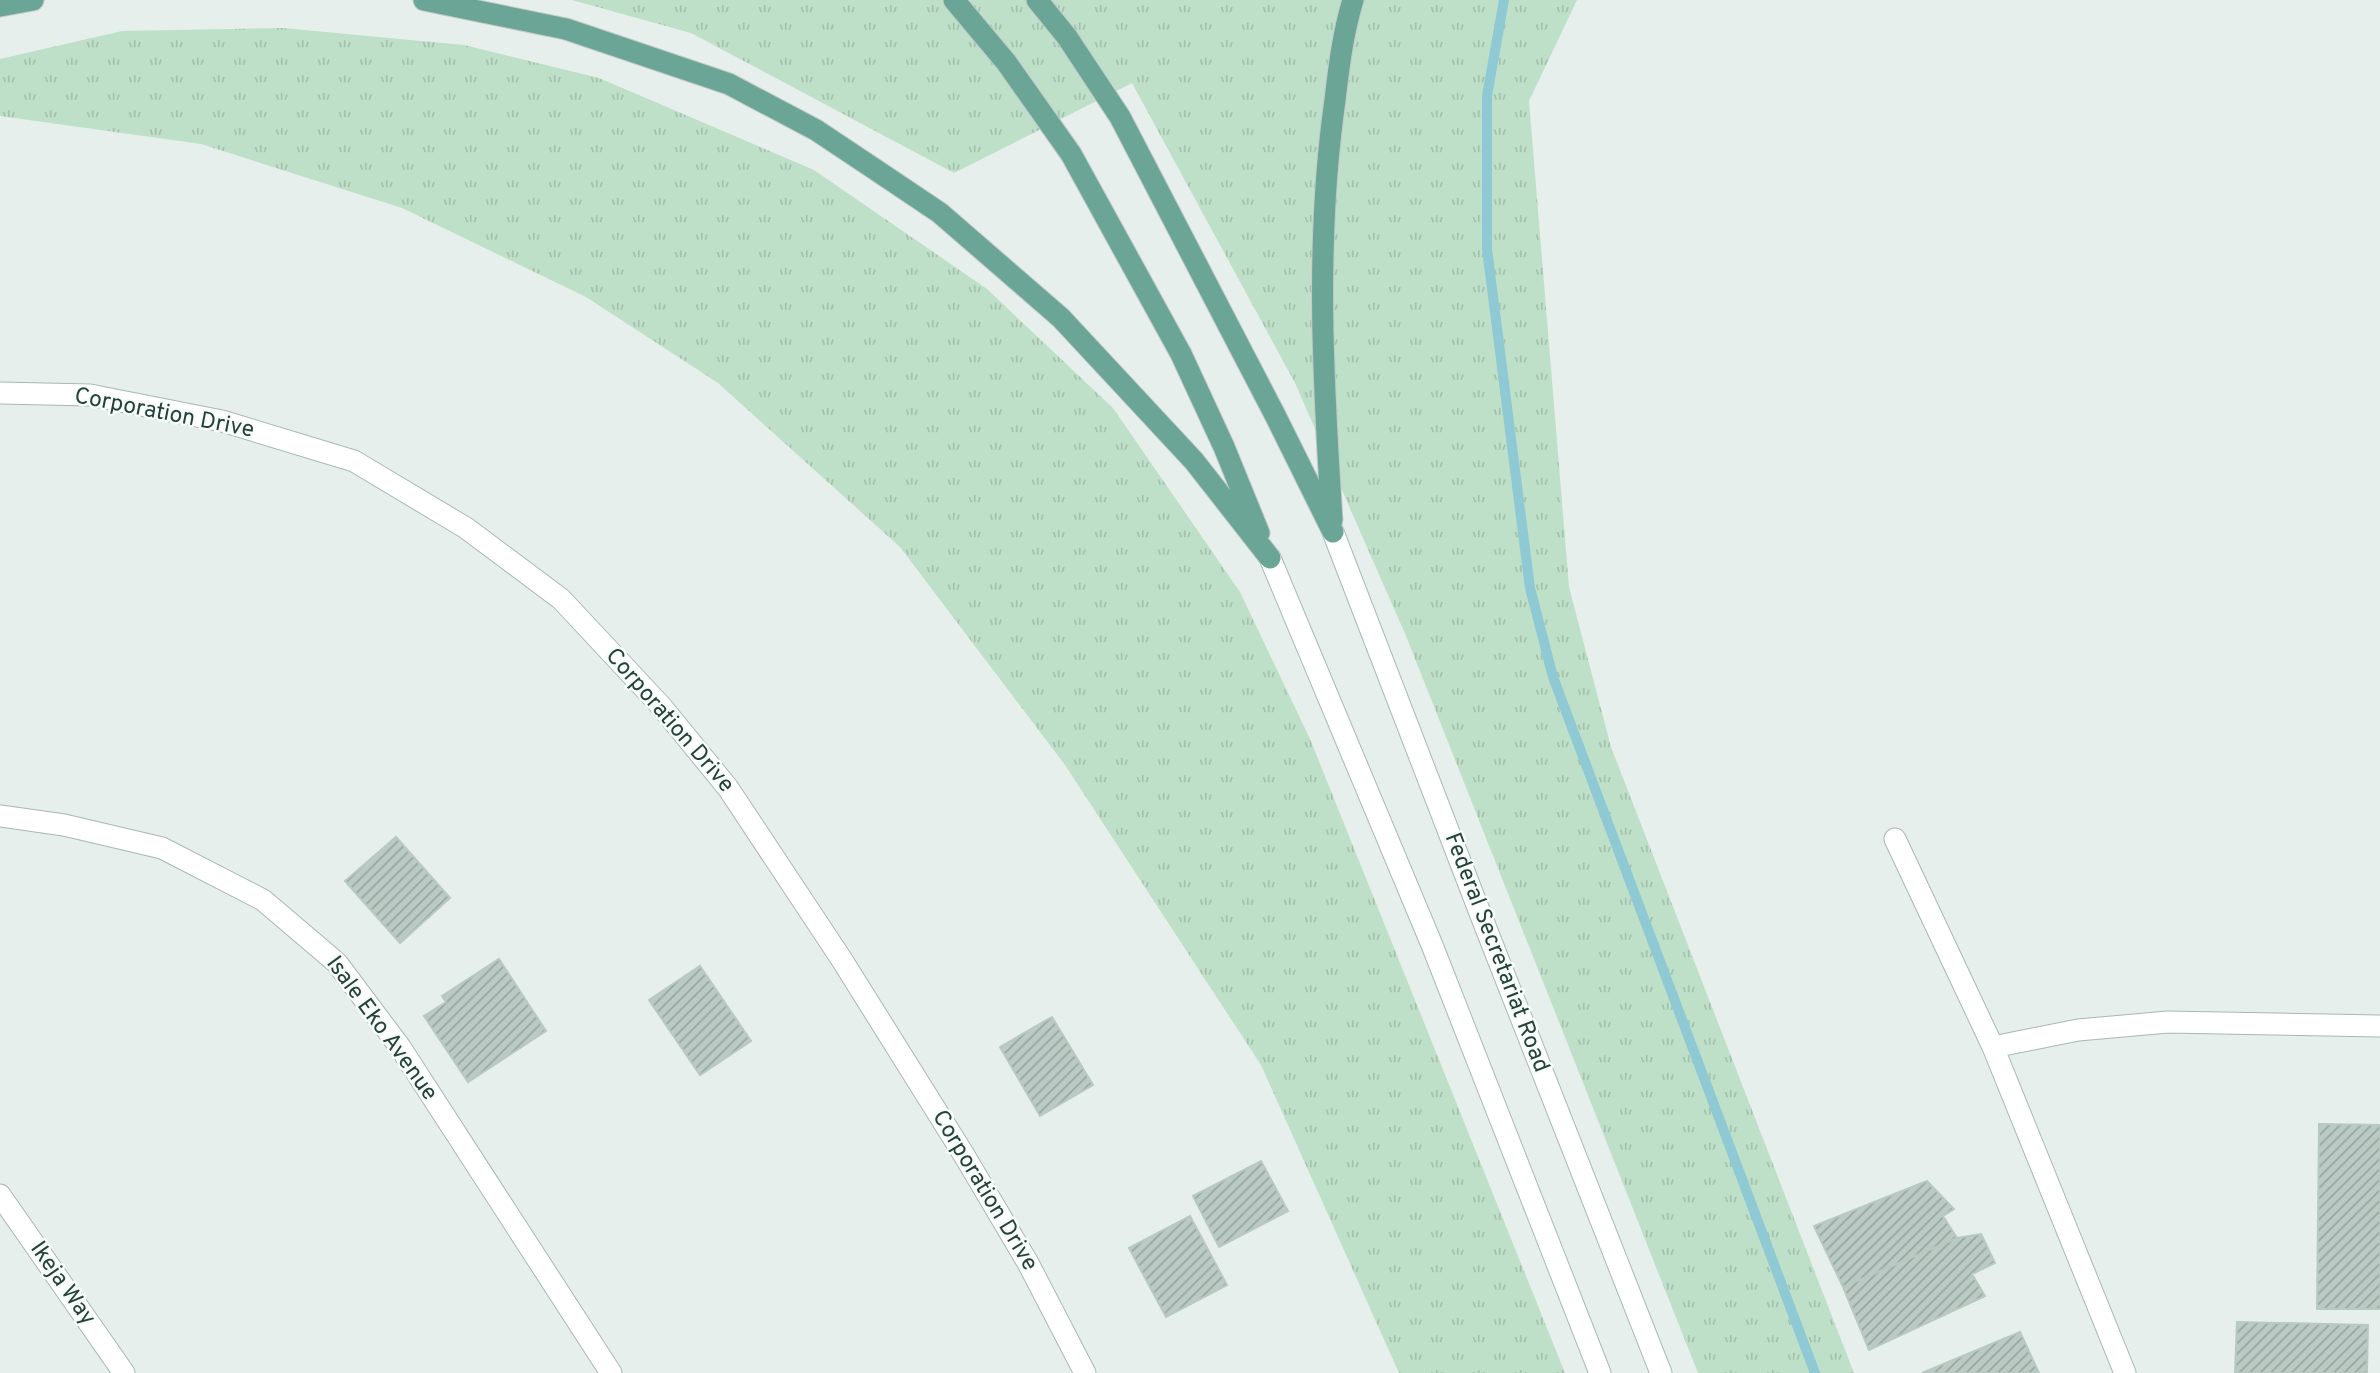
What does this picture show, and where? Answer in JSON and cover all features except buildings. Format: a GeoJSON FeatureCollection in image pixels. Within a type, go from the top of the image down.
{"type":"FeatureCollection","features":[{"type":"Feature","properties":{"kind":"main road"},"geometry":{"type":"LineString","coordinates":[[0,6],[33,0]]}},
{"type":"Feature","properties":{"kind":"main road"},"geometry":{"type":"LineString","coordinates":[[424,0],[566,29],[628,48],[729,85],[816,130],[940,213],[1061,318],[1194,461],[1270,558]]}},
{"type":"Feature","properties":{"kind":"main road"},"geometry":{"type":"LineString","coordinates":[[954,0],[1006,62],[1071,154],[1181,354],[1224,447],[1270,558]]}},
{"type":"Feature","properties":{"kind":"main road"},"geometry":{"type":"LineString","coordinates":[[1037,0],[1067,37],[1120,117],[1333,531]]}},
{"type":"Feature","properties":{"kind":"main road"},"geometry":{"type":"LineString","coordinates":[[1333,531],[1321,321],[1323,220],[1332,120],[1345,29],[1353,0]]}},
{"type":"Feature","properties":{"kind":"street","name":"Corporation Drive"},"geometry":{"type":"LineString","coordinates":[[0,393],[90,395],[222,421],[354,461],[466,528],[561,599],[661,706],[728,788],[842,960],[964,1155],[1028,1263],[1085,1373]]}},
{"type":"Feature","properties":{"kind":"street","name":"Federal Secretariat Road"},"geometry":{"type":"LineString","coordinates":[[1333,531],[1661,1373]]}},
{"type":"Feature","properties":{"kind":"street"},"geometry":{"type":"LineString","coordinates":[[1270,558],[1432,945],[1600,1373]]}},
{"type":"Feature","properties":{"kind":"street","name":"Isale Eko Avenue"},"geometry":{"type":"LineString","coordinates":[[0,816],[64,825],[162,848],[264,900],[337,962],[400,1047],[611,1373]]}},
{"type":"Feature","properties":{"kind":"street"},"geometry":{"type":"LineString","coordinates":[[1895,838],[1993,1048],[2125,1373]]}},
{"type":"Feature","properties":{"kind":"street"},"geometry":{"type":"LineString","coordinates":[[1993,1048],[2078,1030],[2168,1022],[2380,1026]]}},
{"type":"Feature","properties":{"kind":"street","name":"Ikeja Way"},"geometry":{"type":"LineString","coordinates":[[0,1197],[124,1373]]}},
{"type":"Feature","properties":{"kind":"green space"},"geometry":{"type":"Polygon","coordinates":[[[572,0],[1577,0],[1529,101],[1569,587],[1611,747],[1854,1373],[1698,1373],[1406,636],[1295,383],[1132,83],[954,173],[691,33],[572,0]]]}},
{"type":"Feature","properties":{"kind":"green space"},"geometry":{"type":"Polygon","coordinates":[[[283,28],[464,45],[599,78],[814,170],[987,289],[1113,408],[1240,592],[1310,739],[1565,1373],[1399,1373],[1261,1065],[1065,765],[900,547],[718,383],[586,297],[402,208],[201,144],[0,116],[0,59],[122,31],[283,28]]]}},
{"type":"Feature","properties":{"kind":"waterway"},"geometry":{"type":"LineString","coordinates":[[1504,0],[1487,96],[1487,249],[1530,588],[1553,677],[1815,1373]]}}]}
